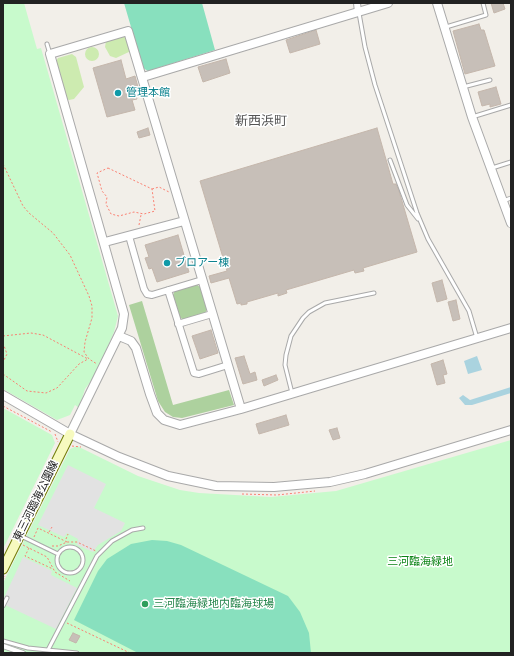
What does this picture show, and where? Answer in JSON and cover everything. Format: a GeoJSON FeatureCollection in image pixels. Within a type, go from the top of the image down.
{"type":"FeatureCollection","features":[{"type":"Feature","properties":{"kind":"main road","name":"東三河臨海公園線"},"geometry":{"type":"LineString","coordinates":[[3,568],[70,434]]}},
{"type":"Feature","properties":{"kind":"street"},"geometry":{"type":"LineString","coordinates":[[357,3],[358,12]]}},
{"type":"Feature","properties":{"kind":"street"},"geometry":{"type":"LineString","coordinates":[[143,77],[388,3]]}},
{"type":"Feature","properties":{"kind":"street"},"geometry":{"type":"LineString","coordinates":[[437,3],[472,117],[511,223]]}},
{"type":"Feature","properties":{"kind":"street"},"geometry":{"type":"LineString","coordinates":[[70,434],[119,336],[123,324],[124,309],[50,54],[128,31],[241,409]]}},
{"type":"Feature","properties":{"kind":"street"},"geometry":{"type":"LineString","coordinates":[[105,242],[184,221]]}},
{"type":"Feature","properties":{"kind":"street"},"geometry":{"type":"LineString","coordinates":[[129,236],[146,293],[152,295],[202,280]]}},
{"type":"Feature","properties":{"kind":"street"},"geometry":{"type":"LineString","coordinates":[[168,290],[194,373],[197,374],[228,365]]}},
{"type":"Feature","properties":{"kind":"street"},"geometry":{"type":"LineString","coordinates":[[178,324],[212,314]]}},
{"type":"Feature","properties":{"kind":"street"},"geometry":{"type":"LineString","coordinates":[[119,336],[134,344],[154,405],[164,420],[175,424],[185,424],[241,409],[511,328]]}},
{"type":"Feature","properties":{"kind":"street"},"geometry":{"type":"LineString","coordinates":[[3,395],[70,434],[119,458],[183,480],[216,486],[274,487],[314,485],[359,476],[511,430]]}},
{"type":"Feature","properties":{"kind":"street"},"geometry":{"type":"LineString","coordinates":[[3,646],[23,653]]}},
{"type":"Feature","properties":{"kind":"lane"},"geometry":{"type":"LineString","coordinates":[[444,28],[486,15],[482,3]]}},
{"type":"Feature","properties":{"kind":"lane"},"geometry":{"type":"LineString","coordinates":[[358,12],[375,85],[420,222],[469,311],[478,338]]}},
{"type":"Feature","properties":{"kind":"lane"},"geometry":{"type":"LineString","coordinates":[[47,44],[50,54]]}},
{"type":"Feature","properties":{"kind":"lane"},"geometry":{"type":"LineString","coordinates":[[463,87],[490,80]]}},
{"type":"Feature","properties":{"kind":"lane"},"geometry":{"type":"LineString","coordinates":[[472,117],[511,106]]}},
{"type":"Feature","properties":{"kind":"lane"},"geometry":{"type":"LineString","coordinates":[[390,160],[407,205],[420,222]]}},
{"type":"Feature","properties":{"kind":"lane"},"geometry":{"type":"LineString","coordinates":[[490,169],[511,162]]}},
{"type":"Feature","properties":{"kind":"lane"},"geometry":{"type":"LineString","coordinates":[[502,201],[511,198]]}},
{"type":"Feature","properties":{"kind":"lane"},"geometry":{"type":"LineString","coordinates":[[292,393],[285,365],[286,356],[291,336],[303,318],[309,312],[325,303],[374,293]]}},
{"type":"Feature","properties":{"kind":"lane"},"geometry":{"type":"LineString","coordinates":[[48,650],[97,556],[112,541],[132,530],[143,528]]}},
{"type":"Feature","properties":{"kind":"lane"},"geometry":{"type":"LineString","coordinates":[[19,536],[58,554]]}},
{"type":"Feature","properties":{"kind":"lane"},"geometry":{"type":"LineString","coordinates":[[66,547],[76,548],[82,554],[82,565],[76,571],[66,572],[58,566],[58,554],[66,547]]}},
{"type":"Feature","properties":{"kind":"lane"},"geometry":{"type":"LineString","coordinates":[[3,606],[7,598]]}},
{"type":"Feature","properties":{"kind":"lane"},"geometry":{"type":"LineString","coordinates":[[3,640],[28,648],[77,653]]}},
{"type":"Feature","properties":{"kind":"path"},"geometry":{"type":"LineString","coordinates":[[3,164],[23,206],[28,213],[45,225],[61,240],[70,255],[89,296],[92,318],[84,347],[84,352],[89,359]]}},
{"type":"Feature","properties":{"kind":"path"},"geometry":{"type":"LineString","coordinates":[[94,176],[108,168],[152,189],[159,187],[171,193]]}},
{"type":"Feature","properties":{"kind":"path"},"geometry":{"type":"LineString","coordinates":[[97,173],[102,191],[107,197],[106,204],[111,214],[119,216],[134,212],[142,214],[156,209],[152,189]]}},
{"type":"Feature","properties":{"kind":"path"},"geometry":{"type":"LineString","coordinates":[[137,234],[142,214]]}},
{"type":"Feature","properties":{"kind":"path"},"geometry":{"type":"LineString","coordinates":[[3,336],[31,333],[43,335],[104,367]]}},
{"type":"Feature","properties":{"kind":"path"},"geometry":{"type":"LineString","coordinates":[[3,343],[7,354],[3,362]]}},
{"type":"Feature","properties":{"kind":"path"},"geometry":{"type":"LineString","coordinates":[[3,374],[27,391],[46,394],[57,388],[80,364],[89,359]]}},
{"type":"Feature","properties":{"kind":"path"},"geometry":{"type":"LineString","coordinates":[[3,406],[56,434],[57,444]]}},
{"type":"Feature","properties":{"kind":"path"},"geometry":{"type":"LineString","coordinates":[[49,533],[52,527]]}},
{"type":"Feature","properties":{"kind":"path"},"geometry":{"type":"LineString","coordinates":[[34,537],[38,528],[66,541],[68,534]]}},
{"type":"Feature","properties":{"kind":"path"},"geometry":{"type":"LineString","coordinates":[[21,546],[29,547],[49,558],[54,569]]}},
{"type":"Feature","properties":{"kind":"path"},"geometry":{"type":"LineString","coordinates":[[29,547],[26,556],[54,569],[70,581]]}},
{"type":"Feature","properties":{"kind":"path"},"geometry":{"type":"LineString","coordinates":[[63,621],[130,653]]}},
{"type":"Feature","properties":{"kind":"green space"},"geometry":{"type":"Polygon","coordinates":[[[3,3],[24,3],[37,49],[41,48],[118,316],[114,332],[96,374],[85,389],[79,408],[75,405],[70,415],[57,420],[3,389],[3,3]]]}},
{"type":"Feature","properties":{"kind":"green space"},"geometry":{"type":"Polygon","coordinates":[[[124,3],[202,3],[215,50],[148,71],[143,68],[124,3]]]}},
{"type":"Feature","properties":{"kind":"green space"},"geometry":{"type":"Polygon","coordinates":[[[124,35],[127,37],[131,51],[116,58],[110,56],[105,47],[106,41],[124,35]]]}},
{"type":"Feature","properties":{"kind":"green space"},"geometry":{"type":"Polygon","coordinates":[[[92,47],[97,49],[99,54],[97,59],[92,61],[87,59],[85,54],[87,49],[92,47]]]}},
{"type":"Feature","properties":{"kind":"green space"},"geometry":{"type":"Polygon","coordinates":[[[72,54],[76,57],[84,87],[74,99],[69,100],[66,99],[56,61],[58,58],[72,54]]]}},
{"type":"Feature","properties":{"kind":"green space"},"geometry":{"type":"Polygon","coordinates":[[[196,284],[200,287],[207,309],[205,314],[184,320],[179,317],[173,295],[175,290],[196,284]]]}},
{"type":"Feature","properties":{"kind":"green space"},"geometry":{"type":"Polygon","coordinates":[[[142,301],[173,405],[229,390],[234,405],[182,418],[173,417],[165,412],[158,401],[129,305],[142,301]]]}},
{"type":"Feature","properties":{"kind":"green space"},"geometry":{"type":"Polygon","coordinates":[[[3,408],[52,435],[55,443],[3,549],[3,408]]]}},
{"type":"Feature","properties":{"kind":"green space","name":"三河臨海緑地"},"geometry":{"type":"Polygon","coordinates":[[[511,440],[511,653],[3,653],[3,583],[70,449],[77,446],[138,476],[180,490],[199,493],[271,497],[336,491],[511,440]]]}},
{"type":"Feature","properties":{"kind":"green space","name":"三河臨海緑地内臨海球場"},"geometry":{"type":"Polygon","coordinates":[[[152,540],[167,541],[181,545],[288,596],[300,612],[309,633],[311,653],[138,653],[74,620],[98,571],[107,559],[131,544],[152,540]]]}},
{"type":"Feature","properties":{"kind":"shaded area"},"geometry":{"type":"Polygon","coordinates":[[[68,465],[106,484],[94,508],[125,523],[121,531],[98,545],[93,552],[77,545],[78,539],[67,533],[64,537],[38,525],[68,465]]]}},
{"type":"Feature","properties":{"kind":"shaded area"},"geometry":{"type":"Polygon","coordinates":[[[23,557],[52,571],[51,575],[77,588],[56,629],[3,604],[3,600],[23,557]]]}},
{"type":"Feature","properties":{"kind":"water"},"geometry":{"type":"Polygon","coordinates":[[[477,356],[482,370],[468,374],[464,361],[477,356]]]}},
{"type":"Feature","properties":{"kind":"water"},"geometry":{"type":"Polygon","coordinates":[[[511,387],[511,393],[472,405],[465,405],[459,398],[463,395],[470,400],[511,387]]]}},
{"type":"Feature","properties":{"kind":"building"},"geometry":{"type":"Polygon","coordinates":[[[491,3],[503,3],[505,9],[494,13],[491,3]]]}},
{"type":"Feature","properties":{"kind":"building"},"geometry":{"type":"Polygon","coordinates":[[[479,24],[481,30],[484,30],[495,66],[465,74],[453,31],[479,24]]]}},
{"type":"Feature","properties":{"kind":"building"},"geometry":{"type":"Polygon","coordinates":[[[316,30],[320,44],[290,53],[286,40],[316,30]]]}},
{"type":"Feature","properties":{"kind":"building"},"geometry":{"type":"Polygon","coordinates":[[[226,59],[230,73],[203,82],[198,67],[226,59]]]}},
{"type":"Feature","properties":{"kind":"building","name":"管理本館"},"geometry":{"type":"Polygon","coordinates":[[[121,60],[126,79],[135,76],[138,87],[134,88],[137,99],[132,100],[135,110],[107,117],[93,68],[121,60]]]}},
{"type":"Feature","properties":{"kind":"building"},"geometry":{"type":"Polygon","coordinates":[[[496,87],[501,104],[490,107],[490,104],[482,106],[478,92],[496,87]]]}},
{"type":"Feature","properties":{"kind":"building"},"geometry":{"type":"Polygon","coordinates":[[[148,128],[150,135],[139,138],[137,132],[148,128]]]}},
{"type":"Feature","properties":{"kind":"building"},"geometry":{"type":"Polygon","coordinates":[[[377,128],[393,184],[396,184],[399,191],[417,252],[363,268],[364,271],[355,273],[354,270],[286,290],[287,293],[278,296],[278,293],[241,305],[241,303],[237,304],[229,278],[211,283],[209,276],[227,271],[200,181],[377,128]]]}},
{"type":"Feature","properties":{"kind":"building","name":"ブロアー棟"},"geometry":{"type":"Polygon","coordinates":[[[178,235],[189,272],[157,282],[152,268],[149,269],[145,258],[149,257],[145,245],[178,235]]]}},
{"type":"Feature","properties":{"kind":"building"},"geometry":{"type":"Polygon","coordinates":[[[442,280],[447,299],[437,302],[432,283],[442,280]]]}},
{"type":"Feature","properties":{"kind":"building"},"geometry":{"type":"Polygon","coordinates":[[[456,300],[460,319],[453,321],[448,302],[456,300]]]}},
{"type":"Feature","properties":{"kind":"building"},"geometry":{"type":"Polygon","coordinates":[[[211,330],[218,353],[200,359],[192,336],[211,330]]]}},
{"type":"Feature","properties":{"kind":"building"},"geometry":{"type":"Polygon","coordinates":[[[244,356],[250,374],[255,372],[257,380],[243,384],[235,358],[244,356]]]}},
{"type":"Feature","properties":{"kind":"building"},"geometry":{"type":"Polygon","coordinates":[[[443,360],[447,374],[443,375],[445,383],[437,385],[431,364],[443,360]]]}},
{"type":"Feature","properties":{"kind":"building"},"geometry":{"type":"Polygon","coordinates":[[[276,375],[278,380],[264,386],[262,380],[276,375]]]}},
{"type":"Feature","properties":{"kind":"building"},"geometry":{"type":"Polygon","coordinates":[[[286,415],[289,425],[259,434],[256,424],[286,415]]]}},
{"type":"Feature","properties":{"kind":"building"},"geometry":{"type":"Polygon","coordinates":[[[337,428],[340,438],[333,440],[329,430],[337,428]]]}},
{"type":"Feature","properties":{"kind":"building"},"geometry":{"type":"Polygon","coordinates":[[[73,633],[80,636],[76,643],[69,640],[73,633]]]}},
{"type":"Feature","properties":{"kind":"place","name":"管理本館"},"geometry":{"type":"Point","coordinates":[118,93]}},
{"type":"Feature","properties":{"kind":"place","name":"ブロアー棟"},"geometry":{"type":"Point","coordinates":[167,263]}},
{"type":"Feature","properties":{"kind":"place","name":"三河臨海緑地内臨海球場"},"geometry":{"type":"Point","coordinates":[145,604]}},
{"type":"Feature","properties":{"kind":"district","name":"新西浜町"},"geometry":{"type":"Point","coordinates":[261,121]}}]}
